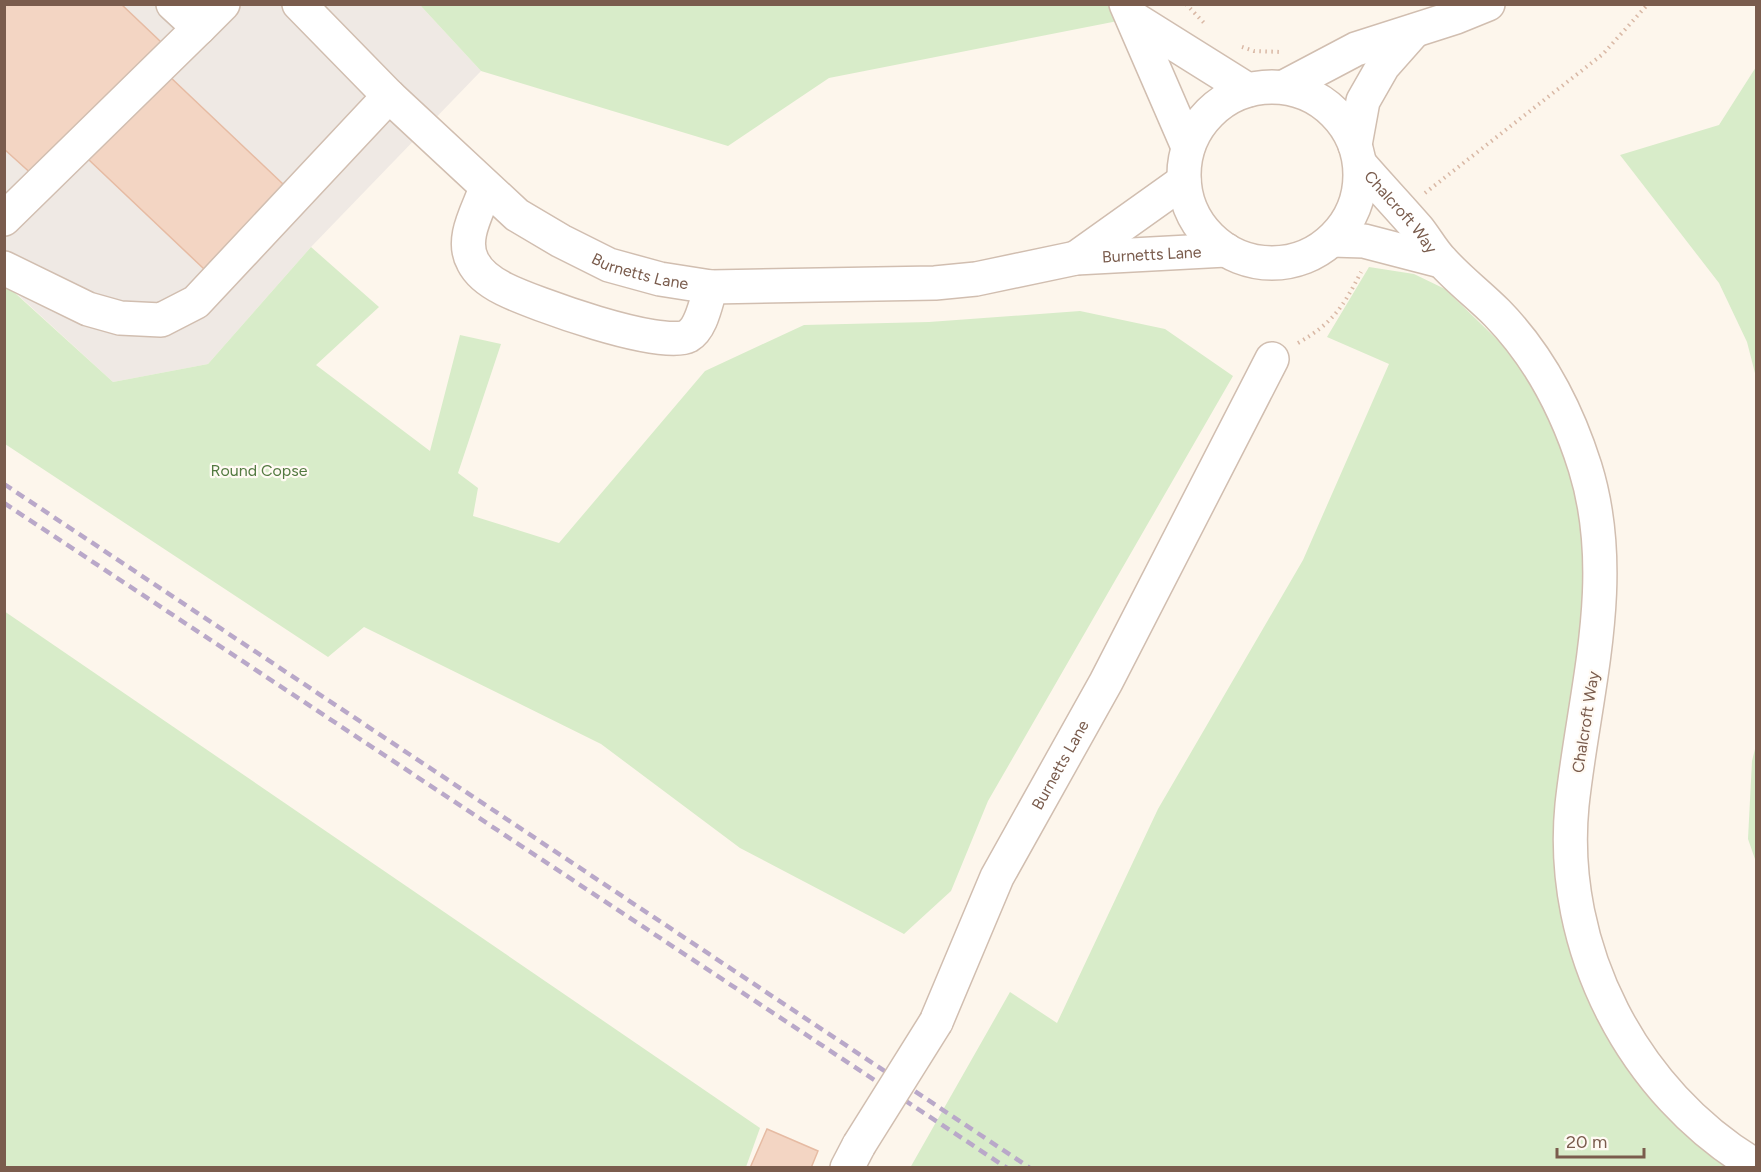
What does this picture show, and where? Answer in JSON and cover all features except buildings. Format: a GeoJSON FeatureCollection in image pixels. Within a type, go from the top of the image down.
{"type":"FeatureCollection","features":[{"type":"Feature","properties":{"kind":"street"},"geometry":{"type":"LineString","coordinates":[[173,4],[199,28]]}},
{"type":"Feature","properties":{"kind":"street"},"geometry":{"type":"LineString","coordinates":[[4,219],[223,4]]}},
{"type":"Feature","properties":{"kind":"street","name":"Burnetts Lane"},"geometry":{"type":"LineString","coordinates":[[299,4],[389,96],[517,215],[561,241],[609,265],[660,279],[711,287],[935,283],[976,279],[1076,258],[1226,250]]}},
{"type":"Feature","properties":{"kind":"street"},"geometry":{"type":"LineString","coordinates":[[1284,87],[1356,49],[1488,4]]}},
{"type":"Feature","properties":{"kind":"street"},"geometry":{"type":"LineString","coordinates":[[1130,11],[1248,90]]}},
{"type":"Feature","properties":{"kind":"street"},"geometry":{"type":"LineString","coordinates":[[1130,11],[1188,147]]}},
{"type":"Feature","properties":{"kind":"street"},"geometry":{"type":"LineString","coordinates":[[1358,154],[1339,117],[1328,106],[1300,91],[1284,87],[1248,90],[1232,96],[1211,111],[1195,132],[1188,147],[1184,181],[1188,201],[1196,220],[1209,237],[1226,250],[1262,262],[1281,262],[1317,251],[1332,240],[1348,220],[1358,197],[1358,154],[1363,101],[1383,66],[1413,31]]}},
{"type":"Feature","properties":{"kind":"street"},"geometry":{"type":"LineString","coordinates":[[4,268],[88,309],[120,318],[161,320],[196,302],[389,96]]}},
{"type":"Feature","properties":{"kind":"street","name":"Chalcroft Way"},"geometry":{"type":"LineString","coordinates":[[1358,154],[1441,261],[1497,313],[1524,345],[1546,377],[1575,437],[1586,469],[1594,507],[1600,579],[1597,644],[1577,767],[1570,847],[1582,932],[1608,1006],[1626,1038],[1671,1099],[1725,1146],[1756,1166]]}},
{"type":"Feature","properties":{"kind":"street","name":"Burnetts Lane"},"geometry":{"type":"LineString","coordinates":[[1076,258],[1184,181]]}},
{"type":"Feature","properties":{"kind":"street"},"geometry":{"type":"LineString","coordinates":[[486,188],[470,233],[469,253],[482,274],[503,288],[595,322],[664,339],[688,335],[694,329],[711,287]]}},
{"type":"Feature","properties":{"kind":"street","name":"Chalcroft Way"},"geometry":{"type":"LineString","coordinates":[[1332,240],[1372,244],[1441,261]]}},
{"type":"Feature","properties":{"kind":"street","name":"Burnetts Lane"},"geometry":{"type":"LineString","coordinates":[[853,1156],[936,1022],[997,877],[1106,682],[1272,359]]}},
{"type":"Feature","properties":{"kind":"path"},"geometry":{"type":"LineString","coordinates":[[1399,208],[1421,196],[1603,54],[1648,4]]}},
{"type":"Feature","properties":{"kind":"path"},"geometry":{"type":"LineString","coordinates":[[1272,359],[1323,329],[1335,316],[1364,267],[1372,244]]}},
{"type":"Feature","properties":{"kind":"shaded area"},"geometry":{"type":"Polygon","coordinates":[[[4,5],[420,5],[481,71],[311,247],[208,364],[113,382],[5,283],[4,5]]]}},
{"type":"Feature","properties":{"kind":"green space"},"geometry":{"type":"Polygon","coordinates":[[[1124,4],[1133,18],[829,78],[728,146],[481,71],[420,5],[1124,4]]]}},
{"type":"Feature","properties":{"kind":"green space"},"geometry":{"type":"Polygon","coordinates":[[[1756,67],[1756,377],[1747,342],[1719,283],[1620,155],[1719,125],[1756,67]]]}},
{"type":"Feature","properties":{"kind":"green space","name":"Round Copse"},"geometry":{"type":"Polygon","coordinates":[[[311,247],[379,307],[316,365],[430,451],[460,335],[501,344],[458,473],[478,488],[473,516],[559,543],[705,371],[804,325],[929,322],[1080,311],[1165,329],[1233,376],[988,801],[951,891],[904,934],[740,848],[601,744],[364,627],[328,657],[5,444],[4,283],[113,382],[208,364],[311,247]]]}},
{"type":"Feature","properties":{"kind":"green space"},"geometry":{"type":"Polygon","coordinates":[[[1369,267],[1414,274],[1445,289],[1510,352],[1539,394],[1557,433],[1574,483],[1582,532],[1585,588],[1560,781],[1578,970],[1592,1007],[1620,1054],[1656,1104],[1730,1167],[910,1168],[1010,992],[1057,1023],[1158,809],[1303,560],[1389,364],[1327,337],[1369,267]]]}},
{"type":"Feature","properties":{"kind":"green space"},"geometry":{"type":"Polygon","coordinates":[[[4,611],[760,1128],[746,1167],[5,1167],[4,611]]]}},
{"type":"Feature","properties":{"kind":"green space"},"geometry":{"type":"Polygon","coordinates":[[[1756,745],[1756,862],[1748,839],[1752,761],[1756,745]]]}},
{"type":"Feature","properties":{"kind":"railway"},"geometry":{"type":"LineString","coordinates":[[4,484],[1030,1168]]}},
{"type":"Feature","properties":{"kind":"railway"},"geometry":{"type":"LineString","coordinates":[[4,503],[1007,1168]]}}]}
